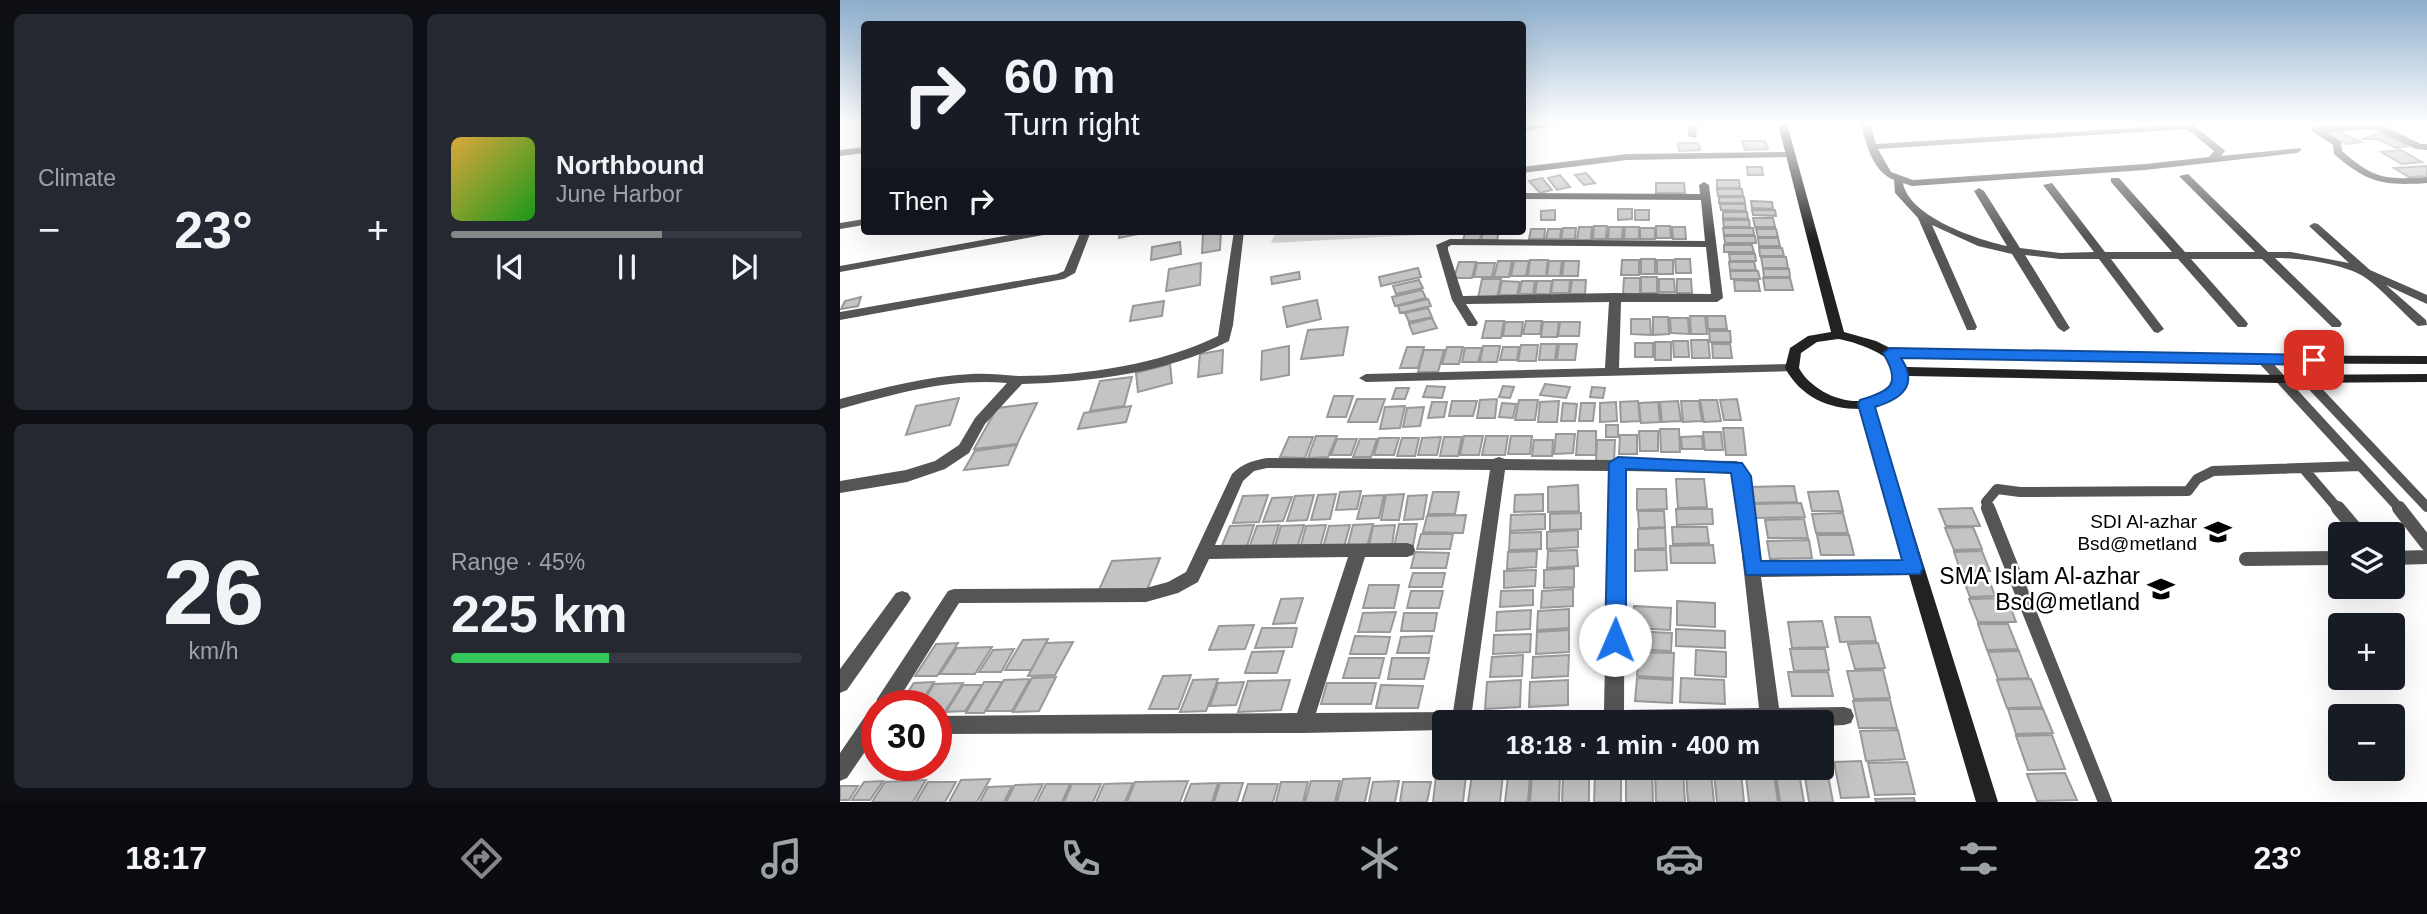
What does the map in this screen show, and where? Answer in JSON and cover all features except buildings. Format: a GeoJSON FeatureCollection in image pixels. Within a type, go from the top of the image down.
{"type":"FeatureCollection","features":[{"type":"Feature","properties":{"kind":"street"},"geometry":{"type":"LineString","coordinates":[[1526,170],[1591,161]]}},
{"type":"Feature","properties":{"kind":"street"},"geometry":{"type":"LineString","coordinates":[[1790,161],[1838,335]]}},
{"type":"Feature","properties":{"kind":"street"},"geometry":{"type":"LineString","coordinates":[[1880,161],[1887,174],[1898,181],[1941,183],[2194,161]]}},
{"type":"Feature","properties":{"kind":"street"},"geometry":{"type":"LineString","coordinates":[[2349,161],[2372,179],[2385,183],[2427,180]]}},
{"type":"Feature","properties":{"kind":"street"},"geometry":{"type":"LineString","coordinates":[[2184,176],[2336,324]]}},
{"type":"Feature","properties":{"kind":"street"},"geometry":{"type":"LineString","coordinates":[[2115,180],[2242,324]]}},
{"type":"Feature","properties":{"kind":"street"},"geometry":{"type":"LineString","coordinates":[[1898,181],[1900,193],[1923,217],[1971,327]]}},
{"type":"Feature","properties":{"kind":"street"},"geometry":{"type":"LineString","coordinates":[[2048,185],[2158,329]]}},
{"type":"Feature","properties":{"kind":"street"},"geometry":{"type":"LineString","coordinates":[[1458,300],[1717,298],[1705,191],[1526,196]]}},
{"type":"Feature","properties":{"kind":"street"},"geometry":{"type":"LineString","coordinates":[[1979,191],[2064,328]]}},
{"type":"Feature","properties":{"kind":"street"},"geometry":{"type":"LineString","coordinates":[[1923,217],[1982,244],[2060,256],[2264,253],[2326,259],[2362,269],[2427,300]]}},
{"type":"Feature","properties":{"kind":"street"},"geometry":{"type":"LineString","coordinates":[[840,226],[861,222]]}},
{"type":"Feature","properties":{"kind":"street"},"geometry":{"type":"LineString","coordinates":[[2314,226],[2422,323]]}},
{"type":"Feature","properties":{"kind":"street"},"geometry":{"type":"LineString","coordinates":[[840,270],[1028,235]]}},
{"type":"Feature","properties":{"kind":"street"},"geometry":{"type":"LineString","coordinates":[[840,316],[1060,277],[1069,273],[1084,235]]}},
{"type":"Feature","properties":{"kind":"street"},"geometry":{"type":"LineString","coordinates":[[840,404],[953,379],[989,377],[1018,380],[1088,374],[1211,346],[1224,338],[1233,254],[1238,235]]}},
{"type":"Feature","properties":{"kind":"street"},"geometry":{"type":"LineString","coordinates":[[1472,323],[1458,300],[1443,250],[1442,245],[1450,242],[1711,244]]}},
{"type":"Feature","properties":{"kind":"street"},"geometry":{"type":"LineString","coordinates":[[1612,372],[1615,297]]}},
{"type":"Feature","properties":{"kind":"street"},"geometry":{"type":"LineString","coordinates":[[1890,353],[1901,371],[1899,386],[1887,398],[1866,404],[1832,401],[1805,387],[1792,368],[1795,351],[1813,339],[1838,335],[1857,337],[1890,353],[2178,359],[2427,360]]}},
{"type":"Feature","properties":{"kind":"street"},"geometry":{"type":"LineString","coordinates":[[2178,359],[2188,376]]}},
{"type":"Feature","properties":{"kind":"street"},"geometry":{"type":"LineString","coordinates":[[1366,378],[1792,368]]}},
{"type":"Feature","properties":{"kind":"street"},"geometry":{"type":"LineString","coordinates":[[1901,371],[2279,379],[2427,378]]}},
{"type":"Feature","properties":{"kind":"street"},"geometry":{"type":"LineString","coordinates":[[840,486],[907,476],[940,465],[964,449],[980,421],[1018,380]]}},
{"type":"Feature","properties":{"kind":"street"},"geometry":{"type":"LineString","coordinates":[[1866,404],[1913,568],[1987,802]]}},
{"type":"Feature","properties":{"kind":"street"},"geometry":{"type":"LineString","coordinates":[[1463,710],[1499,462]]}},
{"type":"Feature","properties":{"kind":"street"},"geometry":{"type":"LineString","coordinates":[[894,690],[954,596],[1146,595],[1172,589],[1192,577],[1237,478],[1249,467],[1267,463],[1618,463],[1736,467],[1742,476],[1769,710]]}},
{"type":"Feature","properties":{"kind":"street"},"geometry":{"type":"LineString","coordinates":[[1614,710],[1618,463]]}},
{"type":"Feature","properties":{"kind":"street"},"geometry":{"type":"LineString","coordinates":[[1202,552],[1407,550]]}},
{"type":"Feature","properties":{"kind":"street"},"geometry":{"type":"LineString","coordinates":[[1303,724],[1359,552]]}},
{"type":"Feature","properties":{"kind":"street"},"geometry":{"type":"LineString","coordinates":[[1753,569],[1913,568]]}},
{"type":"Feature","properties":{"kind":"street"},"geometry":{"type":"LineString","coordinates":[[840,684],[902,598]]}},
{"type":"Feature","properties":{"kind":"street"},"geometry":{"type":"LineString","coordinates":[[1834,716],[1844,716]]}},
{"type":"Feature","properties":{"kind":"street"},"geometry":{"type":"LineString","coordinates":[[952,725],[1432,722]]}},
{"type":"Feature","properties":{"kind":"street"},"geometry":{"type":"LineString","coordinates":[[840,771],[861,742]]}},
{"type":"Feature","properties":{"kind":"lane"},"geometry":{"type":"LineString","coordinates":[[2263,359],[2419,530],[2427,544]]}},
{"type":"Feature","properties":{"kind":"lane"},"geometry":{"type":"LineString","coordinates":[[2288,360],[2427,507]]}},
{"type":"Feature","properties":{"kind":"lane"},"geometry":{"type":"LineString","coordinates":[[2105,802],[1986,502],[1997,489],[2188,491],[2197,479],[2213,471],[2360,466]]}},
{"type":"Feature","properties":{"kind":"lane"},"geometry":{"type":"LineString","coordinates":[[2303,468],[2350,522]]}},
{"type":"Feature","properties":{"kind":"lane"},"geometry":{"type":"LineString","coordinates":[[2405,558],[2427,557]]}},
{"type":"Feature","properties":{"kind":"lane"},"geometry":{"type":"LineString","coordinates":[[2246,559],[2328,558]]}},
{"type":"Feature","properties":{"kind":"shaded area"},"geometry":{"type":"Polygon","coordinates":[[[1274,235],[1419,235],[1271,243],[1274,235]]]}},
{"type":"Feature","properties":{"kind":"place","name":"SDI Al-azhar Bsd@metland"},"geometry":{"type":"Point","coordinates":[2218,532]}},
{"type":"Feature","properties":{"kind":"place","name":"SMA Islam Al-azhar Bsd@metland"},"geometry":{"type":"Point","coordinates":[2161,589]}},
{"type":"Feature","properties":{"kind":"route"},"geometry":{"type":"LineString","coordinates":[[1615,640],[1618,463],[1736,467],[1742,476],[1753,569],[1913,568],[1866,404],[1887,398],[1899,386],[1901,371],[1890,353],[2314,360]]}}]}
